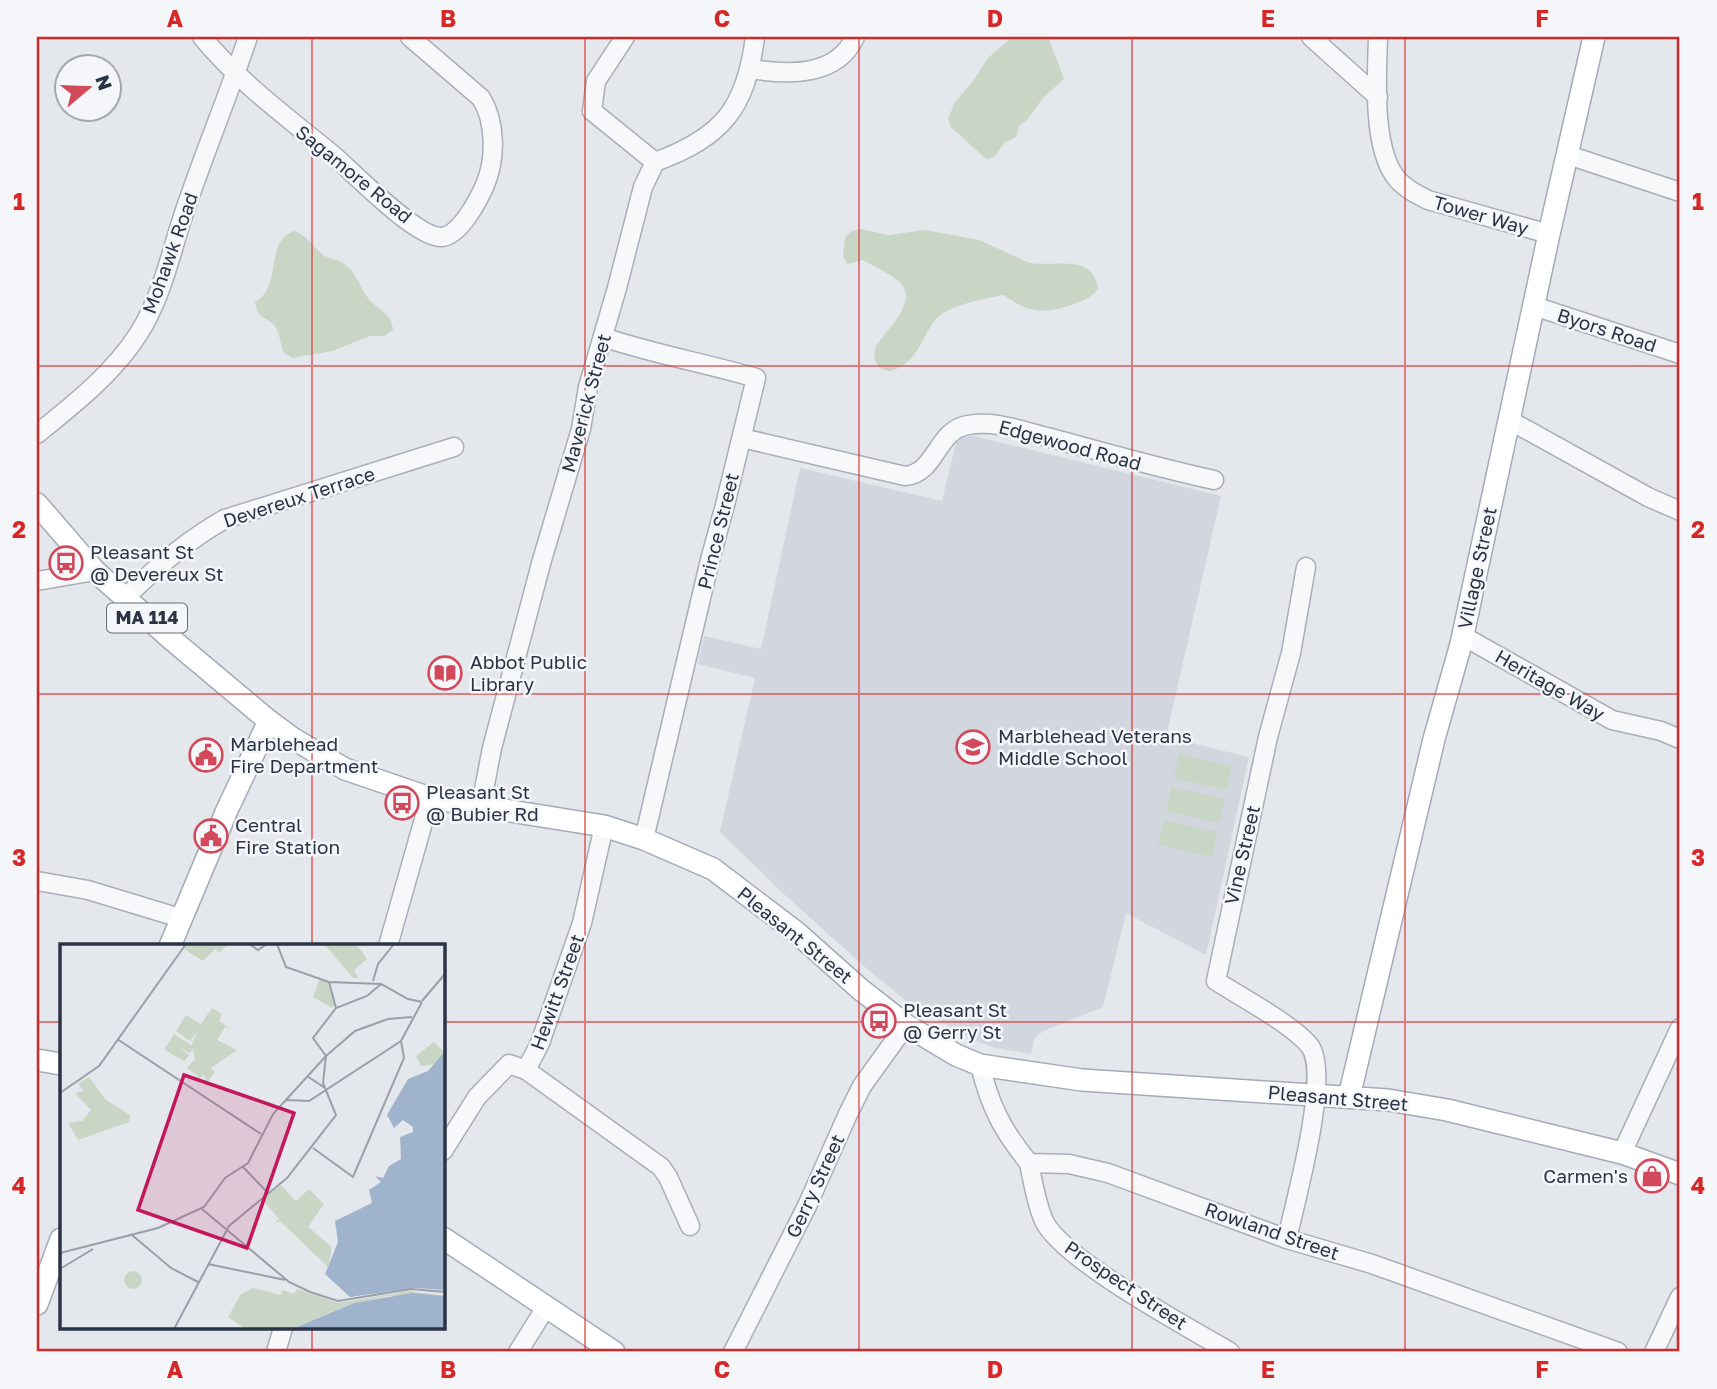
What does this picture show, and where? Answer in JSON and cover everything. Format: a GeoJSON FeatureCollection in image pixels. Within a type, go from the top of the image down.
{"type":"FeatureCollection","features":[{"type":"Feature","properties":{"kind":"main road","name":"Village Street"},"geometry":{"type":"LineString","coordinates":[[1349,1097],[1434,739],[1463,636],[1594,37]]}},
{"type":"Feature","properties":{"kind":"main road","name":"Pleasant Street"},"geometry":{"type":"LineString","coordinates":[[37,503],[95,571],[292,738],[345,769],[430,798],[604,827],[644,839],[713,869],[796,932],[860,989],[906,1025],[956,1055],[980,1065],[1095,1081],[1388,1100],[1447,1110],[1622,1153],[1680,1174]]}},
{"type":"Feature","properties":{"kind":"main road"},"geometry":{"type":"LineString","coordinates":[[171,944],[269,721]]}},
{"type":"Feature","properties":{"kind":"main road"},"geometry":{"type":"LineString","coordinates":[[37,1060],[60,1064]]}},
{"type":"Feature","properties":{"kind":"main road"},"geometry":{"type":"LineString","coordinates":[[444,1239],[614,1352]]}},
{"type":"Feature","properties":{"kind":"main road"},"geometry":{"type":"LineString","coordinates":[[37,1304],[60,1242]]}},
{"type":"Feature","properties":{"kind":"street"},"geometry":{"type":"LineString","coordinates":[[202,37],[235,74]]}},
{"type":"Feature","properties":{"kind":"street","name":"Mohawk Road"},"geometry":{"type":"LineString","coordinates":[[37,434],[112,368],[140,332],[159,289],[248,37]]}},
{"type":"Feature","properties":{"kind":"street","name":"Sagamore Road"},"geometry":{"type":"LineString","coordinates":[[235,74],[335,156],[378,198],[431,236],[445,237],[461,226],[478,201],[488,177],[493,126],[489,110],[481,98],[410,37]]}},
{"type":"Feature","properties":{"kind":"street"},"geometry":{"type":"LineString","coordinates":[[625,37],[596,81],[592,111],[655,162],[701,140],[721,125],[742,93],[751,69],[755,37]]}},
{"type":"Feature","properties":{"kind":"street"},"geometry":{"type":"LineString","coordinates":[[751,69],[778,73],[821,68],[837,60],[855,37]]}},
{"type":"Feature","properties":{"kind":"street"},"geometry":{"type":"LineString","coordinates":[[1311,37],[1378,97]]}},
{"type":"Feature","properties":{"kind":"street","name":"Tower Way"},"geometry":{"type":"LineString","coordinates":[[1378,37],[1378,97],[1382,142],[1387,162],[1395,177],[1411,192],[1428,200],[1549,234]]}},
{"type":"Feature","properties":{"kind":"street"},"geometry":{"type":"LineString","coordinates":[[1568,155],[1680,192]]}},
{"type":"Feature","properties":{"kind":"street","name":"Maverick Street"},"geometry":{"type":"LineString","coordinates":[[481,805],[495,737],[542,560],[581,429],[589,387],[643,187],[655,162]]}},
{"type":"Feature","properties":{"kind":"street","name":"Byors Road"},"geometry":{"type":"LineString","coordinates":[[1534,306],[1680,354]]}},
{"type":"Feature","properties":{"kind":"street","name":"Prince Street"},"geometry":{"type":"LineString","coordinates":[[603,337],[756,378],[644,839]]}},
{"type":"Feature","properties":{"kind":"street","name":"Edgewood Road"},"geometry":{"type":"LineString","coordinates":[[742,438],[905,476],[916,475],[926,467],[954,429],[967,425],[999,424],[1150,466],[1214,480]]}},
{"type":"Feature","properties":{"kind":"street"},"geometry":{"type":"LineString","coordinates":[[1507,429],[1680,511]]}},
{"type":"Feature","properties":{"kind":"street","name":"Devereux Terrace"},"geometry":{"type":"LineString","coordinates":[[125,598],[153,569],[203,531],[225,519],[454,447]]}},
{"type":"Feature","properties":{"kind":"street","name":"Vine Street"},"geometry":{"type":"LineString","coordinates":[[1307,567],[1291,653],[1268,737],[1216,981],[1309,1044],[1316,1055],[1317,1095]]}},
{"type":"Feature","properties":{"kind":"street"},"geometry":{"type":"LineString","coordinates":[[37,581],[95,571]]}},
{"type":"Feature","properties":{"kind":"street","name":"Heritage Way"},"geometry":{"type":"LineString","coordinates":[[1463,636],[1612,720],[1661,731],[1680,739]]}},
{"type":"Feature","properties":{"kind":"street"},"geometry":{"type":"LineString","coordinates":[[389,944],[430,798]]}},
{"type":"Feature","properties":{"kind":"street","name":"Hewitt Street"},"geometry":{"type":"LineString","coordinates":[[444,1149],[477,1097],[509,1063],[526,1070],[540,1043],[582,923],[604,827]]}},
{"type":"Feature","properties":{"kind":"street"},"geometry":{"type":"LineString","coordinates":[[37,881],[88,890],[180,918]]}},
{"type":"Feature","properties":{"kind":"street","name":"Gerry Street"},"geometry":{"type":"LineString","coordinates":[[733,1352],[807,1206],[862,1086],[906,1025]]}},
{"type":"Feature","properties":{"kind":"street"},"geometry":{"type":"LineString","coordinates":[[1622,1153],[1680,1028]]}},
{"type":"Feature","properties":{"kind":"street"},"geometry":{"type":"LineString","coordinates":[[980,1065],[999,1121],[1007,1137],[1029,1163]]}},
{"type":"Feature","properties":{"kind":"street"},"geometry":{"type":"LineString","coordinates":[[526,1070],[660,1167],[668,1177],[690,1226]]}},
{"type":"Feature","properties":{"kind":"street"},"geometry":{"type":"LineString","coordinates":[[1287,1239],[1317,1095]]}},
{"type":"Feature","properties":{"kind":"street","name":"Rowland Street"},"geometry":{"type":"LineString","coordinates":[[1029,1163],[1069,1164],[1108,1173],[1287,1239],[1371,1264],[1618,1352]]}},
{"type":"Feature","properties":{"kind":"street","name":"Prospect Street"},"geometry":{"type":"LineString","coordinates":[[1029,1163],[1045,1223],[1059,1241],[1128,1290],[1230,1352]]}},
{"type":"Feature","properties":{"kind":"street"},"geometry":{"type":"LineString","coordinates":[[1654,1352],[1680,1297]]}},
{"type":"Feature","properties":{"kind":"street"},"geometry":{"type":"LineString","coordinates":[[518,1352],[547,1307]]}},
{"type":"Feature","properties":{"kind":"street"},"geometry":{"type":"LineString","coordinates":[[276,1352],[282,1330]]}},
{"type":"Feature","properties":{"kind":"shaded area","name":"Marblehead Veterans Middle School"},"geometry":{"type":"Polygon","coordinates":[[[974,436],[1221,496],[1166,737],[1249,757],[1206,955],[1126,913],[1103,1007],[1043,1031],[1034,1039],[1031,1054],[995,1048],[974,1040],[911,1005],[786,896],[720,832],[755,678],[698,664],[704,636],[761,649],[800,468],[942,501],[956,442],[963,437],[974,436]]]}},
{"type":"Feature","properties":{"kind":"green space"},"geometry":{"type":"Polygon","coordinates":[[[1012,37],[1048,37],[1064,79],[1019,126],[1015,137],[1005,142],[994,157],[986,159],[951,127],[948,119],[955,102],[988,58],[1012,37]]]}},
{"type":"Feature","properties":{"kind":"green space"},"geometry":{"type":"Polygon","coordinates":[[[861,229],[888,235],[925,230],[979,240],[1030,263],[1081,266],[1089,270],[1095,278],[1098,289],[1081,301],[1046,311],[1021,306],[1004,295],[960,306],[938,317],[910,360],[903,366],[884,370],[875,361],[874,352],[902,310],[906,294],[896,279],[863,260],[847,264],[843,256],[845,237],[852,231],[861,229]]]}},
{"type":"Feature","properties":{"kind":"green space"},"geometry":{"type":"Polygon","coordinates":[[[294,231],[306,238],[324,256],[347,266],[368,298],[390,319],[393,330],[384,336],[370,336],[332,351],[293,358],[284,353],[279,334],[273,324],[259,313],[255,302],[269,286],[279,244],[285,236],[294,231]]]}},
{"type":"Feature","properties":{"kind":"green space"},"geometry":{"type":"Polygon","coordinates":[[[1179,754],[1232,766],[1226,790],[1174,778],[1179,754]]]}},
{"type":"Feature","properties":{"kind":"green space"},"geometry":{"type":"Polygon","coordinates":[[[1171,787],[1225,799],[1219,823],[1166,811],[1171,787]]]}},
{"type":"Feature","properties":{"kind":"green space"},"geometry":{"type":"Polygon","coordinates":[[[1164,820],[1217,832],[1212,857],[1158,844],[1164,820]]]}},
{"type":"Feature","properties":{"kind":"place","name":"Pleasant St @ Devereux St"},"geometry":{"type":"Point","coordinates":[66,563]}},
{"type":"Feature","properties":{"kind":"place","name":"Abbot Public Library"},"geometry":{"type":"Point","coordinates":[445,673]}},
{"type":"Feature","properties":{"kind":"place","name":"Marblehead Veterans Middle School"},"geometry":{"type":"Point","coordinates":[973,747]}},
{"type":"Feature","properties":{"kind":"place","name":"Marblehead Fire Department"},"geometry":{"type":"Point","coordinates":[206,755]}},
{"type":"Feature","properties":{"kind":"place","name":"Pleasant St @ Bubier Rd"},"geometry":{"type":"Point","coordinates":[402,803]}},
{"type":"Feature","properties":{"kind":"place","name":"Central Fire Station"},"geometry":{"type":"Point","coordinates":[211,836]}},
{"type":"Feature","properties":{"kind":"place","name":"Pleasant St @ Gerry St"},"geometry":{"type":"Point","coordinates":[879,1021]}},
{"type":"Feature","properties":{"kind":"place","name":"Carmen's"},"geometry":{"type":"Point","coordinates":[1652,1176]}}]}
